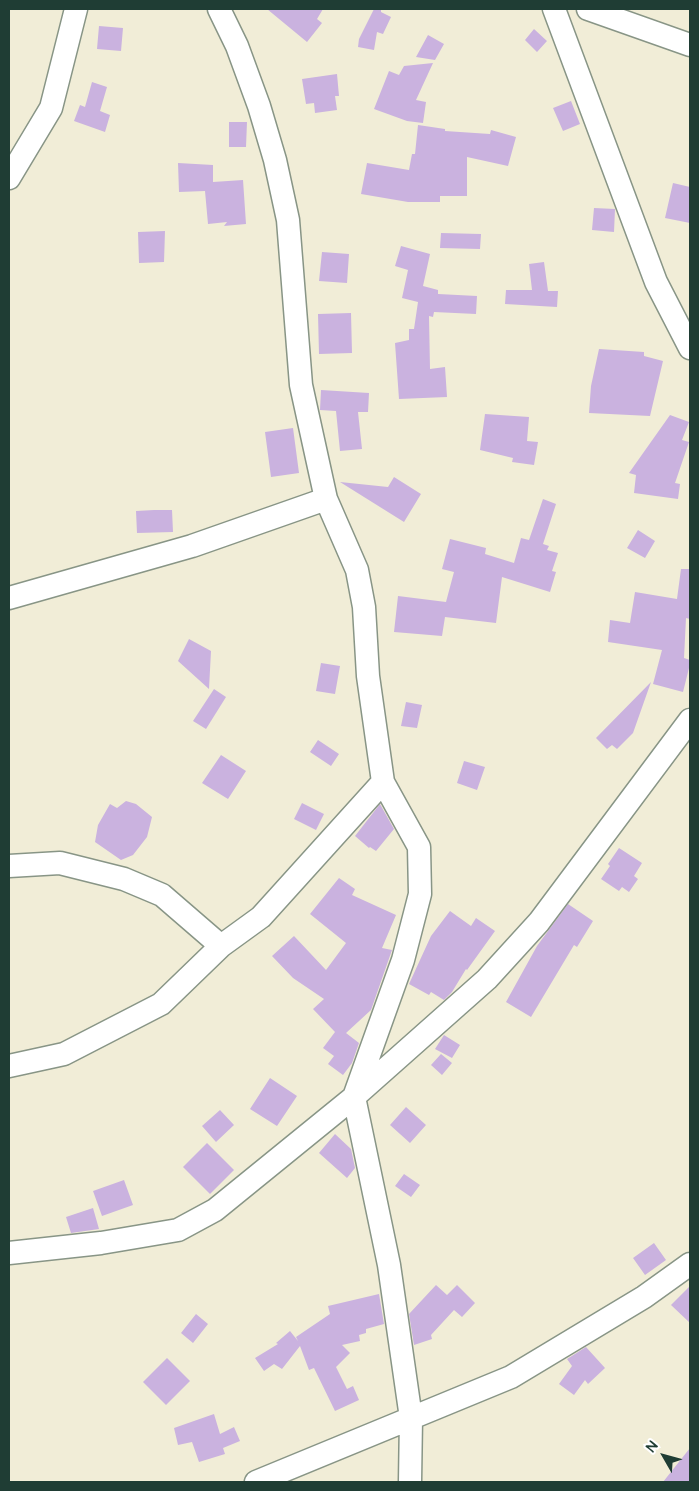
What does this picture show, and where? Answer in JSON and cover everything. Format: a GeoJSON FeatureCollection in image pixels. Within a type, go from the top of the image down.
{"type":"FeatureCollection","features":[{"type":"Feature","properties":{"kind":"street"},"geometry":{"type":"LineString","coordinates":[[9,178],[51,108],[76,9]]}},
{"type":"Feature","properties":{"kind":"street"},"geometry":{"type":"LineString","coordinates":[[219,9],[237,46],[276,160],[288,220],[301,385],[326,499],[357,570],[364,606],[368,676],[383,782],[419,847],[420,894],[403,960],[354,1097],[388,1265],[411,1418],[410,1482]]}},
{"type":"Feature","properties":{"kind":"street"},"geometry":{"type":"LineString","coordinates":[[554,9],[656,282],[690,348]]}},
{"type":"Feature","properties":{"kind":"street"},"geometry":{"type":"LineString","coordinates":[[588,9],[690,45]]}},
{"type":"Feature","properties":{"kind":"street"},"geometry":{"type":"LineString","coordinates":[[9,598],[192,546],[326,499]]}},
{"type":"Feature","properties":{"kind":"street"},"geometry":{"type":"LineString","coordinates":[[9,1253],[101,1243],[178,1230],[215,1210],[354,1097],[488,979],[539,922],[690,720]]}},
{"type":"Feature","properties":{"kind":"street"},"geometry":{"type":"LineString","coordinates":[[9,1066],[64,1054],[161,1004],[221,946],[261,917],[383,782]]}},
{"type":"Feature","properties":{"kind":"street"},"geometry":{"type":"LineString","coordinates":[[9,866],[60,863],[124,880],[162,895],[221,946]]}},
{"type":"Feature","properties":{"kind":"street"},"geometry":{"type":"LineString","coordinates":[[256,1482],[510,1377],[644,1297],[690,1264]]}},
{"type":"Feature","properties":{"kind":"building"},"geometry":{"type":"Polygon","coordinates":[[[267,9],[323,9],[317,19],[322,23],[307,42],[267,9]]]}},
{"type":"Feature","properties":{"kind":"building"},"geometry":{"type":"Polygon","coordinates":[[[374,9],[381,9],[381,12],[391,17],[383,34],[377,32],[374,50],[358,47],[359,39],[374,9]]]}},
{"type":"Feature","properties":{"kind":"building"},"geometry":{"type":"Polygon","coordinates":[[[99,26],[123,28],[121,51],[97,49],[99,26]]]}},
{"type":"Feature","properties":{"kind":"building"},"geometry":{"type":"Polygon","coordinates":[[[534,29],[547,41],[537,52],[525,40],[534,29]]]}},
{"type":"Feature","properties":{"kind":"building"},"geometry":{"type":"Polygon","coordinates":[[[428,35],[444,44],[435,60],[416,57],[428,35]]]}},
{"type":"Feature","properties":{"kind":"building"},"geometry":{"type":"Polygon","coordinates":[[[433,63],[416,100],[426,102],[423,123],[407,121],[374,109],[389,71],[399,75],[404,66],[433,63]]]}},
{"type":"Feature","properties":{"kind":"building"},"geometry":{"type":"Polygon","coordinates":[[[337,74],[339,96],[335,96],[337,110],[315,113],[314,103],[306,104],[302,79],[337,74]]]}},
{"type":"Feature","properties":{"kind":"building"},"geometry":{"type":"Polygon","coordinates":[[[92,82],[107,87],[100,111],[110,115],[105,132],[74,121],[80,105],[85,107],[92,82]]]}},
{"type":"Feature","properties":{"kind":"building"},"geometry":{"type":"Polygon","coordinates":[[[571,101],[580,124],[563,131],[553,108],[571,101]]]}},
{"type":"Feature","properties":{"kind":"building"},"geometry":{"type":"Polygon","coordinates":[[[229,122],[247,122],[246,147],[229,147],[229,122]]]}},
{"type":"Feature","properties":{"kind":"building"},"geometry":{"type":"Polygon","coordinates":[[[418,125],[445,129],[445,131],[490,134],[491,130],[516,137],[508,166],[467,157],[467,196],[440,196],[440,202],[408,202],[361,194],[367,163],[409,170],[412,154],[415,154],[418,125]]]}},
{"type":"Feature","properties":{"kind":"building"},"geometry":{"type":"Polygon","coordinates":[[[178,163],[213,165],[213,182],[243,180],[246,224],[224,226],[227,222],[208,224],[205,191],[179,192],[178,163]]]}},
{"type":"Feature","properties":{"kind":"building"},"geometry":{"type":"Polygon","coordinates":[[[673,183],[690,187],[690,223],[665,218],[673,183]]]}},
{"type":"Feature","properties":{"kind":"building"},"geometry":{"type":"Polygon","coordinates":[[[594,208],[615,209],[614,232],[592,230],[594,208]]]}},
{"type":"Feature","properties":{"kind":"building"},"geometry":{"type":"Polygon","coordinates":[[[165,231],[164,262],[139,263],[138,232],[165,231]]]}},
{"type":"Feature","properties":{"kind":"building"},"geometry":{"type":"Polygon","coordinates":[[[441,233],[481,234],[480,249],[440,248],[441,233]]]}},
{"type":"Feature","properties":{"kind":"building"},"geometry":{"type":"Polygon","coordinates":[[[401,246],[430,254],[423,286],[438,290],[438,294],[477,296],[476,314],[434,312],[433,317],[429,316],[430,369],[445,367],[447,397],[399,399],[395,343],[409,340],[409,329],[414,329],[418,302],[402,298],[408,270],[395,266],[401,246]]]}},
{"type":"Feature","properties":{"kind":"building"},"geometry":{"type":"Polygon","coordinates":[[[322,252],[349,254],[347,283],[319,281],[322,252]]]}},
{"type":"Feature","properties":{"kind":"building"},"geometry":{"type":"Polygon","coordinates":[[[544,262],[548,291],[558,291],[557,307],[505,304],[506,290],[532,290],[529,264],[544,262]]]}},
{"type":"Feature","properties":{"kind":"building"},"geometry":{"type":"Polygon","coordinates":[[[351,313],[352,353],[319,354],[318,314],[351,313]]]}},
{"type":"Feature","properties":{"kind":"building"},"geometry":{"type":"Polygon","coordinates":[[[599,349],[644,352],[644,356],[663,361],[650,416],[589,413],[591,386],[599,349]]]}},
{"type":"Feature","properties":{"kind":"building"},"geometry":{"type":"Polygon","coordinates":[[[321,390],[369,393],[368,412],[358,412],[362,449],[340,451],[336,411],[320,410],[321,390]]]}},
{"type":"Feature","properties":{"kind":"building"},"geometry":{"type":"Polygon","coordinates":[[[485,414],[529,417],[527,441],[538,442],[534,465],[512,462],[513,458],[480,450],[485,414]]]}},
{"type":"Feature","properties":{"kind":"building"},"geometry":{"type":"Polygon","coordinates":[[[670,415],[689,422],[682,440],[689,442],[675,483],[680,484],[678,499],[634,493],[636,475],[629,473],[670,415]]]}},
{"type":"Feature","properties":{"kind":"building"},"geometry":{"type":"Polygon","coordinates":[[[293,428],[299,473],[271,477],[265,432],[293,428]]]}},
{"type":"Feature","properties":{"kind":"building"},"geometry":{"type":"Polygon","coordinates":[[[394,477],[421,494],[404,522],[340,482],[388,487],[394,477]]]}},
{"type":"Feature","properties":{"kind":"building"},"geometry":{"type":"Polygon","coordinates":[[[543,499],[556,504],[543,544],[549,546],[547,550],[558,553],[552,571],[556,572],[550,592],[502,577],[496,623],[445,617],[442,636],[394,632],[398,596],[446,602],[454,572],[442,569],[450,539],[486,548],[485,554],[514,563],[521,538],[529,540],[543,499]]]}},
{"type":"Feature","properties":{"kind":"building"},"geometry":{"type":"Polygon","coordinates":[[[172,510],[173,532],[137,533],[136,511],[172,510]]]}},
{"type":"Feature","properties":{"kind":"building"},"geometry":{"type":"Polygon","coordinates":[[[638,530],[655,541],[645,558],[627,548],[638,530]]]}},
{"type":"Feature","properties":{"kind":"building"},"geometry":{"type":"Polygon","coordinates":[[[681,569],[690,569],[690,619],[686,618],[684,658],[690,660],[690,664],[683,692],[653,684],[662,650],[608,642],[610,620],[630,623],[635,592],[677,599],[681,569]]]}},
{"type":"Feature","properties":{"kind":"building"},"geometry":{"type":"Polygon","coordinates":[[[189,639],[211,651],[209,689],[178,661],[189,639]]]}},
{"type":"Feature","properties":{"kind":"building"},"geometry":{"type":"Polygon","coordinates":[[[321,663],[340,666],[335,694],[316,691],[321,663]]]}},
{"type":"Feature","properties":{"kind":"building"},"geometry":{"type":"Polygon","coordinates":[[[651,682],[633,733],[617,749],[612,745],[607,749],[596,738],[651,682]]]}},
{"type":"Feature","properties":{"kind":"building"},"geometry":{"type":"Polygon","coordinates":[[[214,689],[226,697],[206,729],[193,721],[214,689]]]}},
{"type":"Feature","properties":{"kind":"building"},"geometry":{"type":"Polygon","coordinates":[[[406,702],[422,705],[417,728],[401,726],[406,702]]]}},
{"type":"Feature","properties":{"kind":"building"},"geometry":{"type":"Polygon","coordinates":[[[318,740],[339,754],[331,766],[310,752],[318,740]]]}},
{"type":"Feature","properties":{"kind":"building"},"geometry":{"type":"Polygon","coordinates":[[[221,755],[246,771],[228,799],[202,783],[221,755]]]}},
{"type":"Feature","properties":{"kind":"building"},"geometry":{"type":"Polygon","coordinates":[[[464,761],[485,767],[477,790],[457,783],[464,761]]]}},
{"type":"Feature","properties":{"kind":"building"},"geometry":{"type":"Polygon","coordinates":[[[126,801],[136,804],[152,817],[147,837],[133,855],[121,860],[95,842],[98,825],[110,804],[117,808],[126,801]]]}},
{"type":"Feature","properties":{"kind":"building"},"geometry":{"type":"Polygon","coordinates":[[[302,803],[324,814],[316,830],[294,819],[302,803]]]}},
{"type":"Feature","properties":{"kind":"building"},"geometry":{"type":"Polygon","coordinates":[[[380,804],[394,829],[376,851],[369,848],[355,836],[380,804]]]}},
{"type":"Feature","properties":{"kind":"building"},"geometry":{"type":"Polygon","coordinates":[[[619,848],[642,863],[634,876],[638,879],[629,892],[622,887],[619,891],[601,879],[619,848]]]}},
{"type":"Feature","properties":{"kind":"building"},"geometry":{"type":"Polygon","coordinates":[[[339,878],[355,889],[352,895],[396,915],[382,948],[392,950],[371,1010],[346,1033],[359,1043],[352,1063],[343,1075],[328,1064],[334,1056],[323,1048],[335,1032],[313,1009],[324,999],[293,978],[272,956],[294,936],[326,970],[346,943],[310,914],[339,878]]]}},
{"type":"Feature","properties":{"kind":"building"},"geometry":{"type":"Polygon","coordinates":[[[568,904],[593,921],[577,947],[574,945],[531,1017],[506,1002],[537,946],[568,904]]]}},
{"type":"Feature","properties":{"kind":"building"},"geometry":{"type":"Polygon","coordinates":[[[450,911],[471,926],[476,918],[495,931],[466,969],[452,992],[444,1000],[431,992],[429,995],[409,984],[431,936],[450,911]]]}},
{"type":"Feature","properties":{"kind":"building"},"geometry":{"type":"Polygon","coordinates":[[[444,1035],[460,1045],[452,1058],[435,1049],[444,1035]]]}},
{"type":"Feature","properties":{"kind":"building"},"geometry":{"type":"Polygon","coordinates":[[[441,1054],[452,1063],[442,1075],[431,1065],[441,1054]]]}},
{"type":"Feature","properties":{"kind":"building"},"geometry":{"type":"Polygon","coordinates":[[[270,1078],[297,1096],[277,1126],[250,1109],[270,1078]]]}},
{"type":"Feature","properties":{"kind":"building"},"geometry":{"type":"Polygon","coordinates":[[[406,1107],[426,1125],[410,1143],[390,1125],[406,1107]]]}},
{"type":"Feature","properties":{"kind":"building"},"geometry":{"type":"Polygon","coordinates":[[[220,1110],[234,1125],[216,1142],[202,1126],[220,1110]]]}},
{"type":"Feature","properties":{"kind":"building"},"geometry":{"type":"Polygon","coordinates":[[[335,1134],[351,1149],[355,1168],[347,1178],[319,1153],[335,1134]]]}},
{"type":"Feature","properties":{"kind":"building"},"geometry":{"type":"Polygon","coordinates":[[[207,1143],[234,1170],[210,1194],[183,1167],[207,1143]]]}},
{"type":"Feature","properties":{"kind":"building"},"geometry":{"type":"Polygon","coordinates":[[[404,1174],[420,1185],[411,1197],[395,1186],[404,1174]]]}},
{"type":"Feature","properties":{"kind":"building"},"geometry":{"type":"Polygon","coordinates":[[[124,1180],[133,1205],[102,1216],[93,1191],[124,1180]]]}},
{"type":"Feature","properties":{"kind":"building"},"geometry":{"type":"Polygon","coordinates":[[[93,1208],[99,1229],[71,1233],[66,1217],[93,1208]]]}},
{"type":"Feature","properties":{"kind":"building"},"geometry":{"type":"Polygon","coordinates":[[[654,1243],[666,1260],[645,1275],[633,1258],[654,1243]]]}},
{"type":"Feature","properties":{"kind":"building"},"geometry":{"type":"Polygon","coordinates":[[[436,1285],[447,1295],[457,1285],[475,1303],[462,1317],[454,1310],[431,1335],[432,1339],[414,1345],[409,1314],[436,1285]]]}},
{"type":"Feature","properties":{"kind":"building"},"geometry":{"type":"Polygon","coordinates":[[[690,1286],[690,1323],[671,1305],[690,1286]]]}},
{"type":"Feature","properties":{"kind":"building"},"geometry":{"type":"Polygon","coordinates":[[[379,1294],[384,1324],[366,1329],[366,1333],[359,1335],[360,1341],[342,1345],[350,1353],[336,1367],[347,1389],[353,1386],[359,1400],[335,1411],[314,1368],[309,1370],[300,1346],[282,1369],[274,1364],[264,1371],[255,1358],[278,1344],[276,1343],[290,1331],[298,1341],[296,1337],[330,1314],[328,1306],[379,1294]]]}},
{"type":"Feature","properties":{"kind":"building"},"geometry":{"type":"Polygon","coordinates":[[[196,1314],[208,1324],[193,1343],[181,1333],[196,1314]]]}},
{"type":"Feature","properties":{"kind":"building"},"geometry":{"type":"Polygon","coordinates":[[[586,1347],[605,1368],[588,1384],[585,1380],[574,1395],[559,1384],[572,1366],[567,1359],[586,1347]]]}},
{"type":"Feature","properties":{"kind":"building"},"geometry":{"type":"Polygon","coordinates":[[[167,1358],[190,1381],[166,1405],[143,1382],[167,1358]]]}},
{"type":"Feature","properties":{"kind":"building"},"geometry":{"type":"Polygon","coordinates":[[[214,1414],[220,1434],[234,1427],[240,1441],[223,1448],[225,1454],[199,1462],[192,1442],[178,1445],[174,1428],[214,1414]]]}},
{"type":"Feature","properties":{"kind":"building"},"geometry":{"type":"Polygon","coordinates":[[[690,1448],[690,1482],[663,1482],[690,1448]]]}}]}
